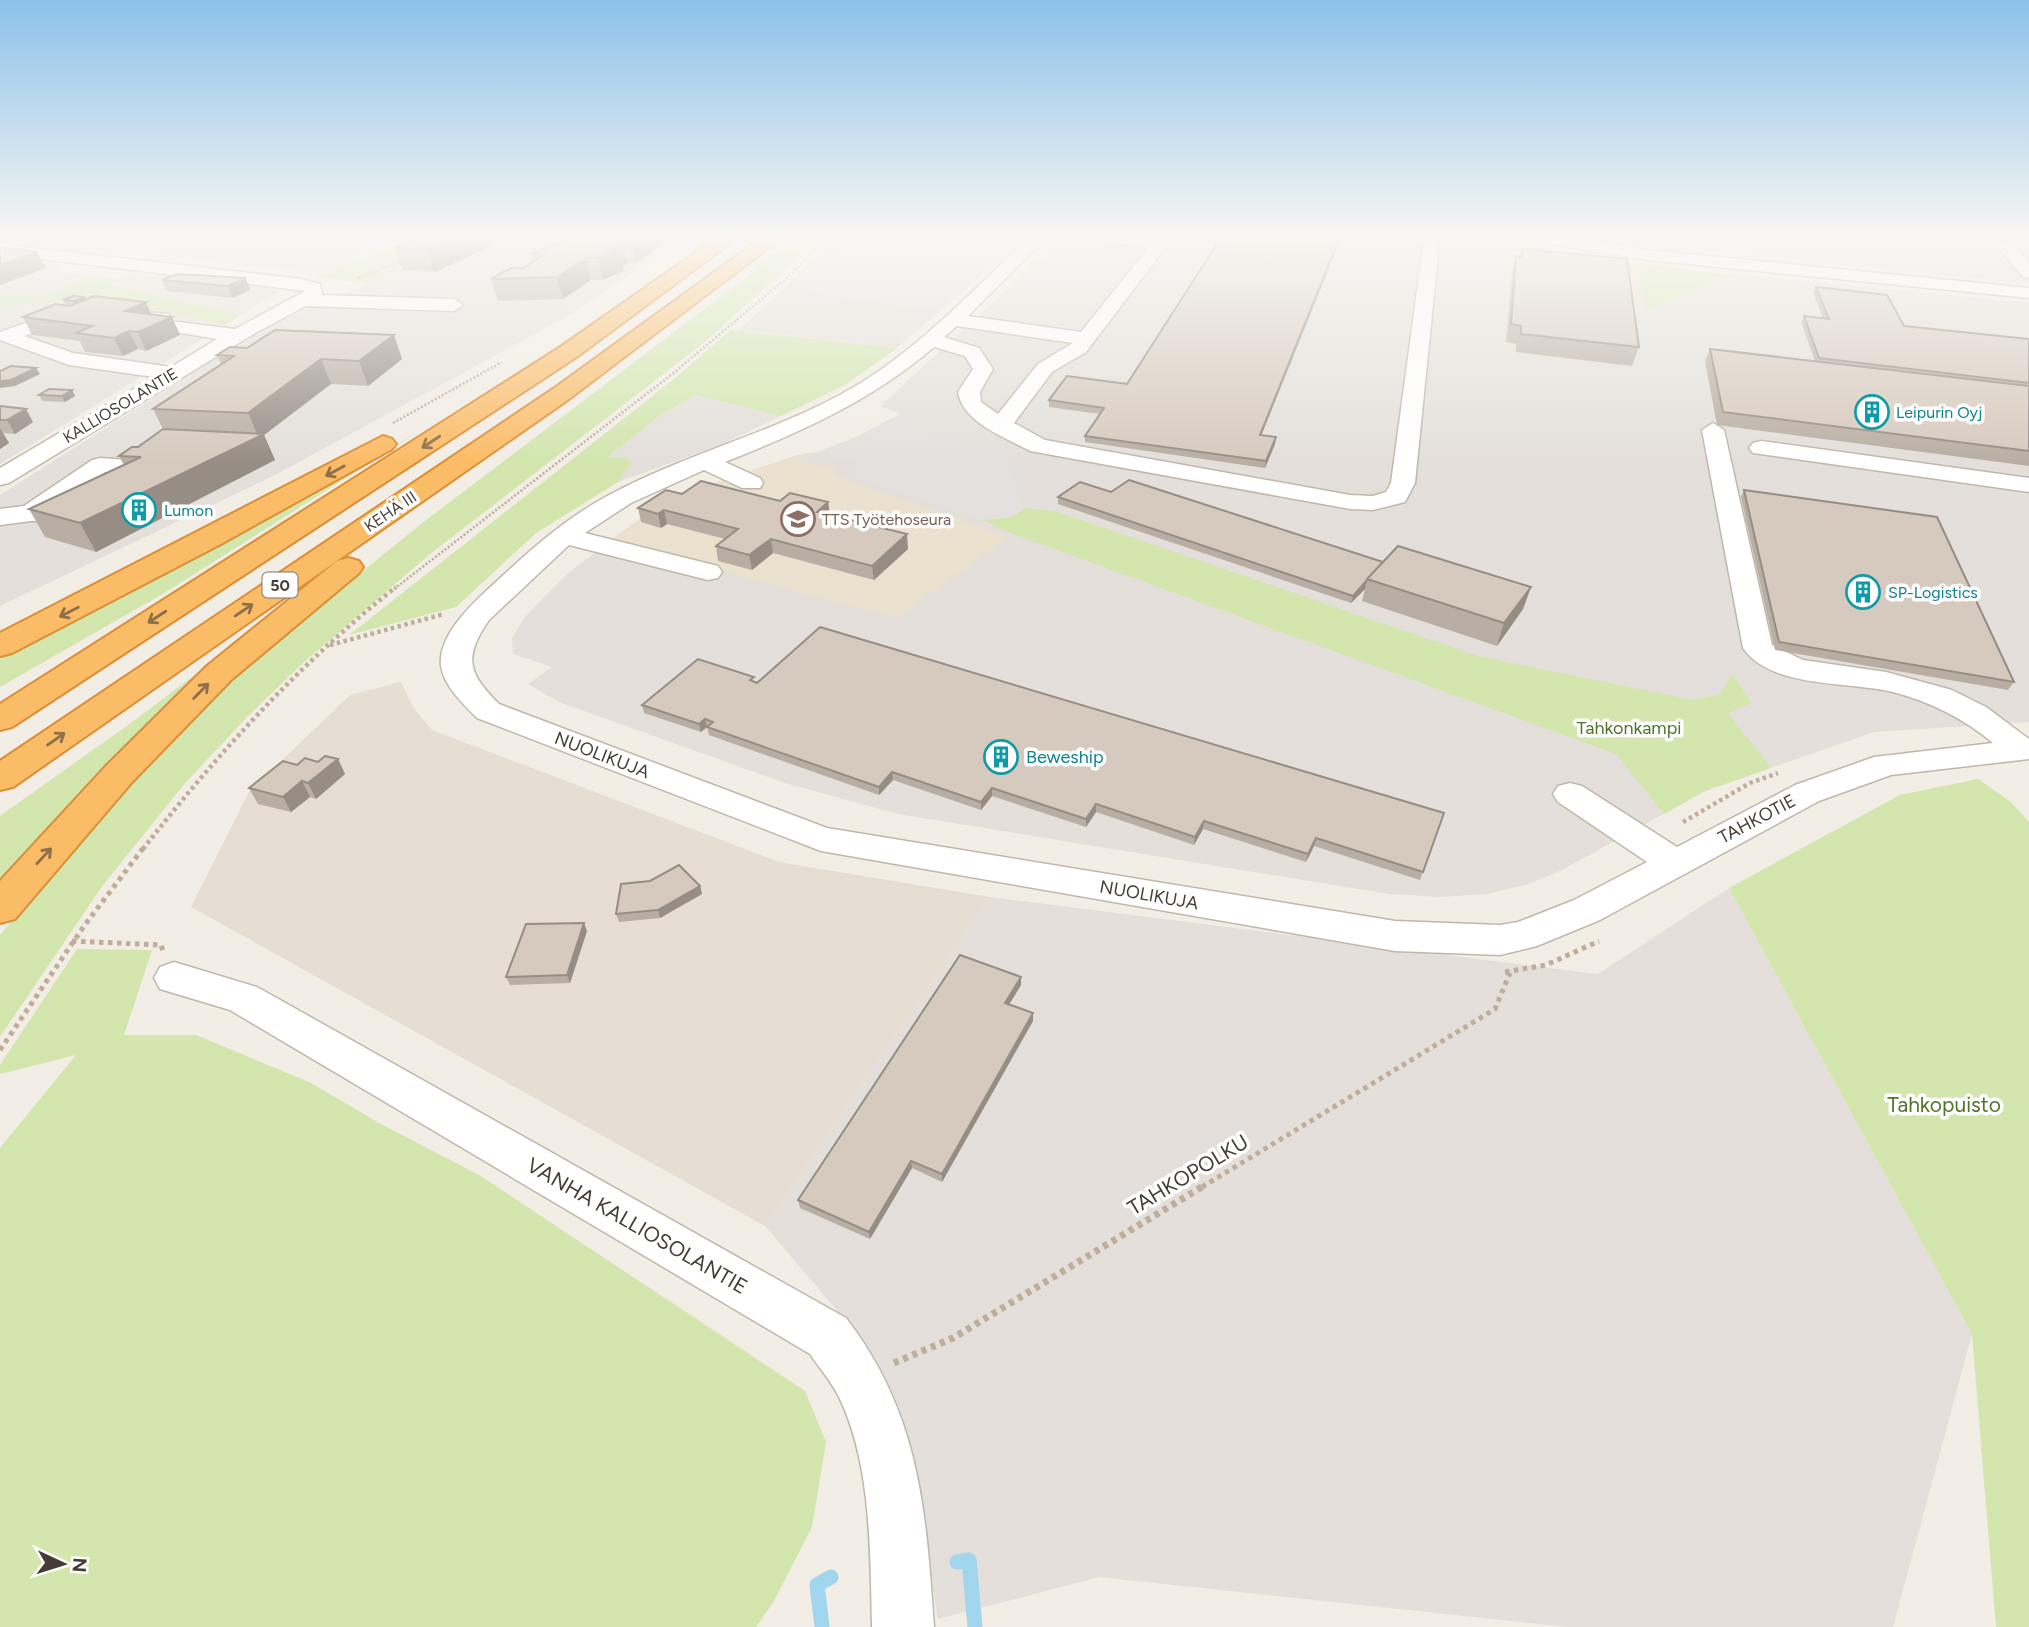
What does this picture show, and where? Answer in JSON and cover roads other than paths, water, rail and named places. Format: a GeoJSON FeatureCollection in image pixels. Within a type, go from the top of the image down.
{"type":"FeatureCollection","features":[{"type":"Feature","properties":{"kind":"highway","name":"KEHÄ III"},"geometry":{"type":"LineString","coordinates":[[0,719],[570,351],[625,312]]}},
{"type":"Feature","properties":{"kind":"highway","name":"KEHÄ III"},"geometry":{"type":"LineString","coordinates":[[0,778],[561,394],[672,312]]}},
{"type":"Feature","properties":{"kind":"highway"},"geometry":{"type":"LineString","coordinates":[[0,646],[220,533],[497,381],[570,351]]}},
{"type":"Feature","properties":{"kind":"highway"},"geometry":{"type":"LineString","coordinates":[[0,908],[119,774],[219,673],[434,499],[493,457],[561,394]]}},
{"type":"Feature","properties":{"kind":"street"},"geometry":{"type":"LineString","coordinates":[[72,312],[6,336],[69,359],[173,373]]}},
{"type":"Feature","properties":{"kind":"street"},"geometry":{"type":"LineString","coordinates":[[121,312],[162,318],[159,324],[194,332],[237,335]]}},
{"type":"Feature","properties":{"kind":"street","name":"KALLIOSOLANTIE"},"geometry":{"type":"LineString","coordinates":[[0,478],[237,335],[281,312]]}},
{"type":"Feature","properties":{"kind":"street","name":"NUOLIKUJA"},"geometry":{"type":"LineString","coordinates":[[958,312],[875,382],[831,409],[624,497],[562,535],[478,614],[462,639],[455,663],[463,687],[488,711],[821,839],[1395,936],[1503,961]]}},
{"type":"Feature","properties":{"kind":"street"},"geometry":{"type":"LineString","coordinates":[[996,422],[1045,368],[1079,348],[1107,312]]}},
{"type":"Feature","properties":{"kind":"street"},"geometry":{"type":"LineString","coordinates":[[939,330],[957,345],[972,352],[980,361],[983,369],[969,392],[971,404],[1038,446],[1350,502],[1373,503],[1396,497],[1403,483],[1423,312]]}},
{"type":"Feature","properties":{"kind":"street"},"geometry":{"type":"LineString","coordinates":[[939,330],[1086,339]]}},
{"type":"Feature","properties":{"kind":"street"},"geometry":{"type":"LineString","coordinates":[[939,330],[977,341],[1000,358],[992,392],[996,422]]}},
{"type":"Feature","properties":{"kind":"street"},"geometry":{"type":"LineString","coordinates":[[132,368],[194,332]]}},
{"type":"Feature","properties":{"kind":"street"},"geometry":{"type":"LineString","coordinates":[[1713,430],[1758,648],[1767,658],[1784,665],[1885,680],[1931,694],[1967,707],[2024,750]]}},
{"type":"Feature","properties":{"kind":"street"},"geometry":{"type":"LineString","coordinates":[[1761,448],[2029,485]]}},
{"type":"Feature","properties":{"kind":"street"},"geometry":{"type":"LineString","coordinates":[[0,506],[52,464],[52,457],[40,453]]}},
{"type":"Feature","properties":{"kind":"street"},"geometry":{"type":"LineString","coordinates":[[707,463],[751,483]]}},
{"type":"Feature","properties":{"kind":"street"},"geometry":{"type":"LineString","coordinates":[[0,517],[31,513]]}},
{"type":"Feature","properties":{"kind":"street"},"geometry":{"type":"LineString","coordinates":[[562,535],[708,572]]}},
{"type":"Feature","properties":{"kind":"street","name":"TAHKOTIE"},"geometry":{"type":"LineString","coordinates":[[1503,961],[1523,936],[1587,910],[1660,854],[1807,793],[1886,765],[2024,750]]}},
{"type":"Feature","properties":{"kind":"street"},"geometry":{"type":"LineString","coordinates":[[1570,794],[1660,854]]}},
{"type":"Feature","properties":{"kind":"street","name":"VANHA KALLIOSOLANTIE"},"geometry":{"type":"LineString","coordinates":[[174,978],[243,998],[828,1336],[858,1377],[880,1429],[898,1535],[903,1627]]}},
{"type":"Feature","properties":{"kind":"waterway"},"geometry":{"type":"LineString","coordinates":[[957,1562],[969,1560],[975,1627]]}},
{"type":"Feature","properties":{"kind":"waterway"},"geometry":{"type":"LineString","coordinates":[[822,1627],[817,1585],[831,1577]]}},
{"type":"Feature","properties":{"kind":"place","name":"Leipurin Oyj"},"geometry":{"type":"Point","coordinates":[1872,412]}},
{"type":"Feature","properties":{"kind":"place","name":"Lumon"},"geometry":{"type":"Point","coordinates":[139,510]}},
{"type":"Feature","properties":{"kind":"place","name":"TTS Työtehoseura"},"geometry":{"type":"Point","coordinates":[798,519]}},
{"type":"Feature","properties":{"kind":"place","name":"SP-Logistics"},"geometry":{"type":"Point","coordinates":[1863,592]}},
{"type":"Feature","properties":{"kind":"place","name":"Beweship"},"geometry":{"type":"Point","coordinates":[1001,757]}},
{"type":"Feature","properties":{"kind":"park label","name":"Tahkonkampi"},"geometry":{"type":"Point","coordinates":[1629,728]}},
{"type":"Feature","properties":{"kind":"park label","name":"Tahkopuisto"},"geometry":{"type":"Point","coordinates":[1944,1105]}}]}
